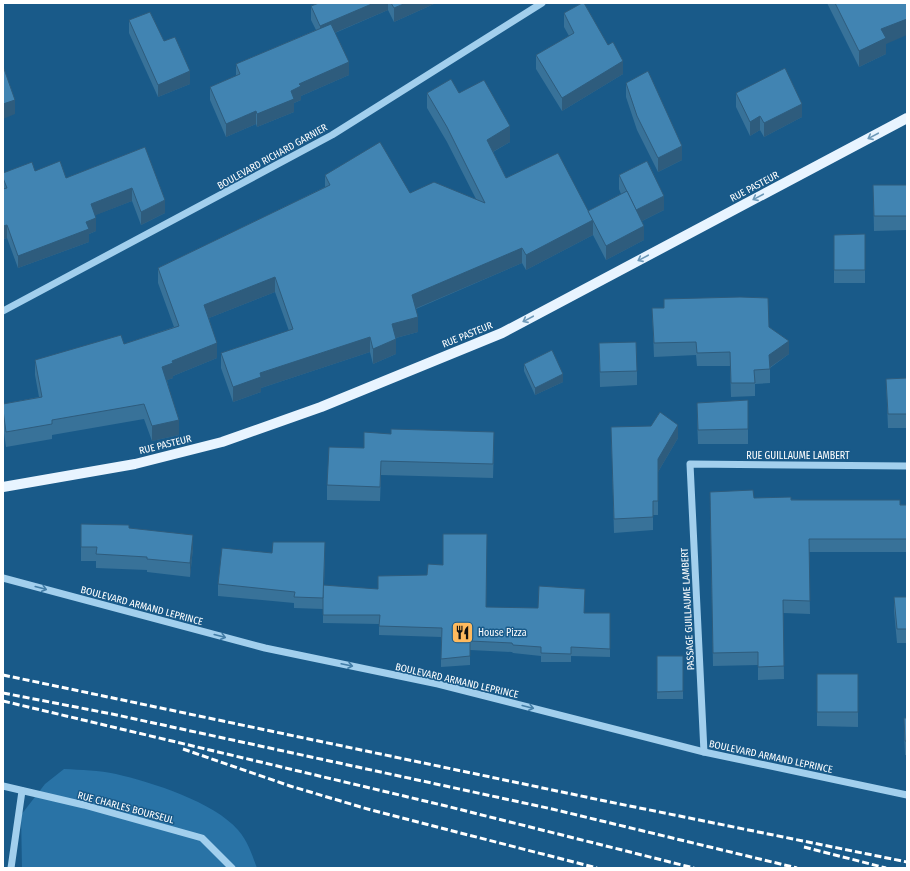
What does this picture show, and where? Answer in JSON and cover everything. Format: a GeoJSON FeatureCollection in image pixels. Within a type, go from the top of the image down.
{"type":"FeatureCollection","features":[{"type":"Feature","properties":{"kind":"main road","name":"RUE PASTEUR"},"geometry":{"type":"LineString","coordinates":[[3,487],[135,464],[222,442],[342,398],[502,332],[907,118]]}},
{"type":"Feature","properties":{"kind":"street","name":"BOULEVARD RICHARD GARNIER"},"geometry":{"type":"LineString","coordinates":[[3,311],[332,135],[542,3]]}},
{"type":"Feature","properties":{"kind":"street","name":"RUE GUILLAUME LAMBERT"},"geometry":{"type":"LineString","coordinates":[[690,464],[907,466]]}},
{"type":"Feature","properties":{"kind":"street","name":"PASSAGE GUILLAUME LAMBERT"},"geometry":{"type":"LineString","coordinates":[[690,464],[704,752]]}},
{"type":"Feature","properties":{"kind":"street","name":"BOULEVARD ARMAND LEPRINCE"},"geometry":{"type":"LineString","coordinates":[[3,578],[265,648],[438,684],[704,752],[907,795]]}},
{"type":"Feature","properties":{"kind":"street","name":"RUE CHARLES BOURSEUL"},"geometry":{"type":"LineString","coordinates":[[3,786],[84,805],[202,838],[232,868]]}},
{"type":"Feature","properties":{"kind":"street"},"geometry":{"type":"LineString","coordinates":[[11,868],[22,791]]}},
{"type":"Feature","properties":{"kind":"shaded area"},"geometry":{"type":"Polygon","coordinates":[[[64,769],[116,774],[164,788],[198,802],[227,820],[238,830],[247,843],[257,868],[22,868],[21,815],[45,784],[64,769]]]}},
{"type":"Feature","properties":{"kind":"building"},"geometry":{"type":"Polygon","coordinates":[[[319,3],[374,3],[320,26],[311,6],[319,3]]]}},
{"type":"Feature","properties":{"kind":"building"},"geometry":{"type":"Polygon","coordinates":[[[391,3],[406,3],[394,8],[391,3]]]}},
{"type":"Feature","properties":{"kind":"building"},"geometry":{"type":"Polygon","coordinates":[[[584,3],[608,45],[613,42],[623,61],[562,98],[536,55],[574,33],[564,13],[584,3]]]}},
{"type":"Feature","properties":{"kind":"building"},"geometry":{"type":"Polygon","coordinates":[[[835,3],[907,3],[907,19],[881,29],[886,38],[859,51],[835,3]]]}},
{"type":"Feature","properties":{"kind":"building"},"geometry":{"type":"Polygon","coordinates":[[[150,12],[164,41],[175,37],[190,71],[158,85],[129,20],[150,12]]]}},
{"type":"Feature","properties":{"kind":"building"},"geometry":{"type":"Polygon","coordinates":[[[331,24],[349,62],[299,84],[301,86],[291,91],[294,99],[257,114],[256,111],[226,124],[210,87],[240,74],[236,64],[331,24]]]}},
{"type":"Feature","properties":{"kind":"building"},"geometry":{"type":"Polygon","coordinates":[[[3,66],[15,100],[3,104],[3,66]]]}},
{"type":"Feature","properties":{"kind":"building"},"geometry":{"type":"Polygon","coordinates":[[[785,68],[802,104],[764,123],[760,116],[750,122],[736,93],[785,68]]]}},
{"type":"Feature","properties":{"kind":"building"},"geometry":{"type":"Polygon","coordinates":[[[648,71],[682,146],[658,158],[637,116],[626,83],[648,71]]]}},
{"type":"Feature","properties":{"kind":"building"},"geometry":{"type":"Polygon","coordinates":[[[451,79],[459,93],[484,80],[510,126],[487,140],[506,178],[558,153],[593,220],[526,255],[522,248],[412,295],[418,317],[392,324],[396,339],[373,349],[370,337],[260,373],[261,377],[233,387],[221,353],[293,329],[275,277],[204,305],[217,343],[172,361],[173,363],[162,367],[179,420],[152,426],[144,404],[52,420],[52,424],[6,432],[3,404],[42,397],[35,360],[121,335],[124,344],[179,326],[158,268],[330,185],[325,175],[380,142],[410,193],[434,182],[485,203],[447,127],[427,93],[451,79]]]}},
{"type":"Feature","properties":{"kind":"building"},"geometry":{"type":"Polygon","coordinates":[[[145,147],[165,200],[141,212],[132,188],[91,204],[96,218],[86,222],[89,229],[18,256],[7,225],[3,226],[3,189],[7,188],[3,178],[3,173],[32,162],[35,171],[60,161],[66,178],[145,147]]]}},
{"type":"Feature","properties":{"kind":"building"},"geometry":{"type":"Polygon","coordinates":[[[647,161],[664,196],[636,210],[619,175],[647,161]]]}},
{"type":"Feature","properties":{"kind":"building"},"geometry":{"type":"Polygon","coordinates":[[[873,185],[907,185],[907,216],[874,216],[873,185]]]}},
{"type":"Feature","properties":{"kind":"building"},"geometry":{"type":"Polygon","coordinates":[[[627,191],[644,226],[606,246],[588,211],[627,191]]]}},
{"type":"Feature","properties":{"kind":"building"},"geometry":{"type":"Polygon","coordinates":[[[865,234],[865,270],[834,270],[834,235],[865,234]]]}},
{"type":"Feature","properties":{"kind":"building"},"geometry":{"type":"Polygon","coordinates":[[[740,297],[768,298],[769,327],[789,341],[769,355],[770,369],[754,370],[755,383],[731,383],[730,352],[697,353],[696,342],[654,343],[652,308],[664,308],[664,299],[740,297]]]}},
{"type":"Feature","properties":{"kind":"building"},"geometry":{"type":"Polygon","coordinates":[[[636,342],[637,371],[600,372],[599,343],[636,342]]]}},
{"type":"Feature","properties":{"kind":"building"},"geometry":{"type":"Polygon","coordinates":[[[552,350],[563,374],[535,388],[524,364],[552,350]]]}},
{"type":"Feature","properties":{"kind":"building"},"geometry":{"type":"Polygon","coordinates":[[[907,378],[907,414],[888,414],[886,379],[907,378]]]}},
{"type":"Feature","properties":{"kind":"building"},"geometry":{"type":"Polygon","coordinates":[[[748,400],[748,429],[698,430],[697,403],[748,400]]]}},
{"type":"Feature","properties":{"kind":"building"},"geometry":{"type":"Polygon","coordinates":[[[660,412],[678,425],[658,459],[658,501],[653,501],[653,517],[614,519],[611,427],[651,426],[660,412]]]}},
{"type":"Feature","properties":{"kind":"building"},"geometry":{"type":"Polygon","coordinates":[[[391,429],[494,432],[493,464],[381,461],[380,487],[327,485],[329,447],[364,448],[364,432],[391,434],[391,429]]]}},
{"type":"Feature","properties":{"kind":"building"},"geometry":{"type":"Polygon","coordinates":[[[753,490],[754,498],[791,497],[791,500],[900,500],[900,505],[907,505],[907,539],[809,539],[810,601],[783,600],[784,666],[758,667],[758,652],[713,653],[710,492],[753,490]]]}},
{"type":"Feature","properties":{"kind":"building"},"geometry":{"type":"Polygon","coordinates":[[[81,524],[129,525],[129,528],[193,535],[190,563],[147,559],[147,557],[96,554],[97,547],[81,547],[81,524]]]}},
{"type":"Feature","properties":{"kind":"building"},"geometry":{"type":"Polygon","coordinates":[[[443,534],[487,534],[486,607],[538,608],[539,586],[585,589],[584,613],[610,613],[610,649],[571,647],[571,654],[541,653],[541,647],[513,645],[512,643],[470,641],[470,656],[441,659],[442,628],[379,626],[380,615],[323,615],[323,585],[378,589],[378,576],[427,575],[428,564],[443,565],[443,534]]]}},
{"type":"Feature","properties":{"kind":"building"},"geometry":{"type":"Polygon","coordinates":[[[273,542],[325,542],[323,598],[294,597],[295,592],[218,584],[222,548],[272,553],[273,542]]]}},
{"type":"Feature","properties":{"kind":"building"},"geometry":{"type":"Polygon","coordinates":[[[894,597],[907,597],[907,629],[897,629],[894,597]]]}},
{"type":"Feature","properties":{"kind":"building"},"geometry":{"type":"Polygon","coordinates":[[[657,656],[683,656],[683,691],[657,692],[657,656]]]}},
{"type":"Feature","properties":{"kind":"building"},"geometry":{"type":"Polygon","coordinates":[[[817,674],[858,674],[858,712],[817,712],[817,674]]]}},
{"type":"Feature","properties":{"kind":"building"},"geometry":{"type":"Polygon","coordinates":[[[904,718],[907,718],[907,741],[905,741],[904,718]]]}},
{"type":"Feature","properties":{"kind":"railway"},"geometry":{"type":"LineString","coordinates":[[3,675],[605,801],[907,862]]}},
{"type":"Feature","properties":{"kind":"railway"},"geometry":{"type":"LineString","coordinates":[[3,693],[112,714],[552,809],[797,868]]}},
{"type":"Feature","properties":{"kind":"railway"},"geometry":{"type":"LineString","coordinates":[[3,701],[446,806],[694,868]]}},
{"type":"Feature","properties":{"kind":"railway"},"geometry":{"type":"LineString","coordinates":[[183,749],[290,786],[371,810],[597,868]]}},
{"type":"Feature","properties":{"kind":"railway"},"geometry":{"type":"LineString","coordinates":[[804,847],[886,868]]}},
{"type":"Feature","properties":{"kind":"place","name":"House Pizza"},"geometry":{"type":"Point","coordinates":[462,632]}}]}
